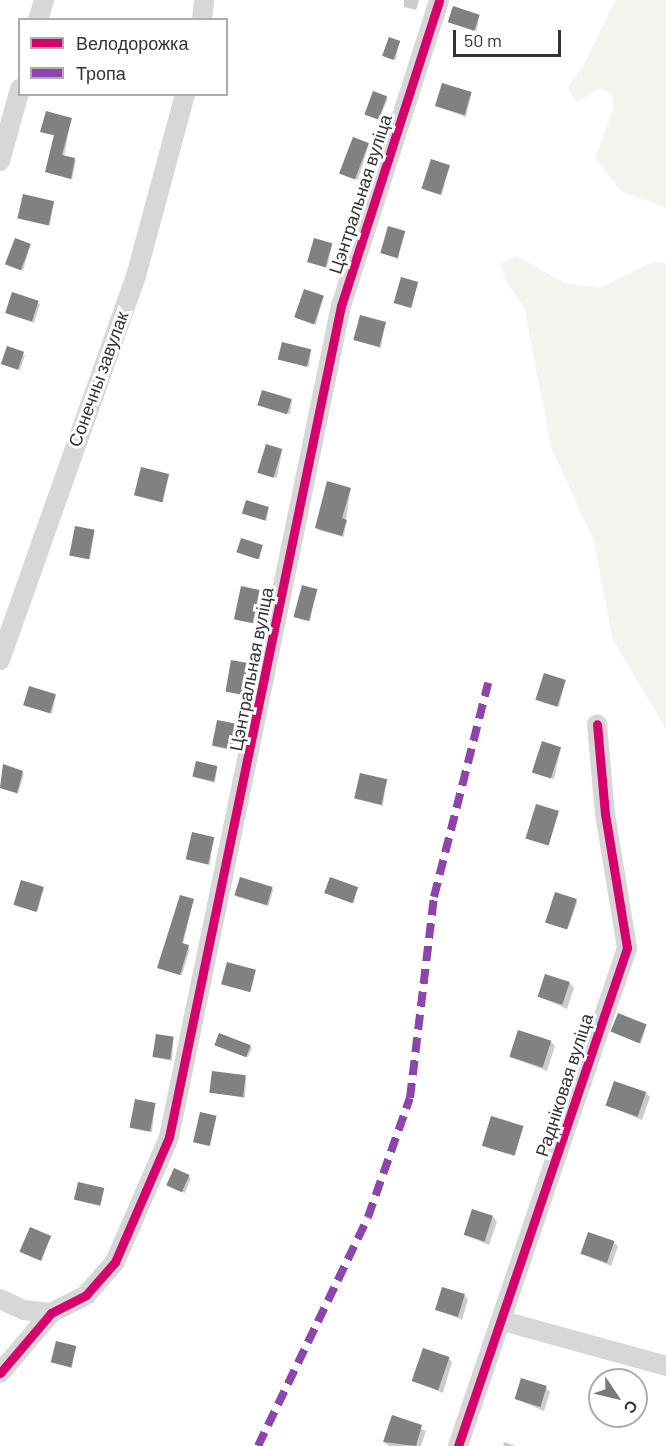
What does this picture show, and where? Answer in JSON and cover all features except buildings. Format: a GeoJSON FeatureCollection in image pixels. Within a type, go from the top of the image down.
{"type":"FeatureCollection","features":[{"type":"Feature","properties":{"kind":"street"},"geometry":{"type":"LineString","coordinates":[[39,18],[44,0]]}},
{"type":"Feature","properties":{"kind":"street"},"geometry":{"type":"LineString","coordinates":[[202,18],[204,0]]}},
{"type":"Feature","properties":{"kind":"street","name":"Цэнтральная вуліца"},"geometry":{"type":"LineString","coordinates":[[51,1313],[86,1295],[115,1262],[169,1137],[341,306],[439,0]]}},
{"type":"Feature","properties":{"kind":"street"},"geometry":{"type":"LineString","coordinates":[[0,161],[18,96]]}},
{"type":"Feature","properties":{"kind":"street","name":"Сонечны завулак"},"geometry":{"type":"LineString","coordinates":[[0,660],[136,276],[184,96]]}},
{"type":"Feature","properties":{"kind":"street","name":"Радніковая вуліца"},"geometry":{"type":"LineString","coordinates":[[458,1446],[503,1321],[627,948],[605,814],[597,724]]}},
{"type":"Feature","properties":{"kind":"street"},"geometry":{"type":"LineString","coordinates":[[0,1299],[24,1310],[51,1313]]}},
{"type":"Feature","properties":{"kind":"street"},"geometry":{"type":"LineString","coordinates":[[0,1373],[51,1313]]}},
{"type":"Feature","properties":{"kind":"street"},"geometry":{"type":"LineString","coordinates":[[503,1321],[666,1366]]}},
{"type":"Feature","properties":{"kind":"shaded area"},"geometry":{"type":"Polygon","coordinates":[[[615,0],[666,0],[666,208],[621,191],[595,158],[614,107],[612,94],[599,89],[576,102],[568,87],[585,63],[615,0]]]}},
{"type":"Feature","properties":{"kind":"shaded area"},"geometry":{"type":"Polygon","coordinates":[[[516,256],[565,283],[601,288],[652,262],[666,263],[666,729],[612,638],[594,541],[551,447],[524,307],[505,280],[501,264],[516,256]]]}},
{"type":"Feature","properties":{"kind":"marked path"},"geometry":{"type":"LineString","coordinates":[[258,1446],[368,1217],[410,1098],[434,897],[488,683]]}},
{"type":"Feature","properties":{"kind":"cycle path"},"geometry":{"type":"LineString","coordinates":[[0,1373],[51,1313],[86,1295],[115,1262],[169,1137],[341,306],[439,0]]}},
{"type":"Feature","properties":{"kind":"cycle path"},"geometry":{"type":"LineString","coordinates":[[458,1446],[627,948],[605,814],[597,724]]}}]}
